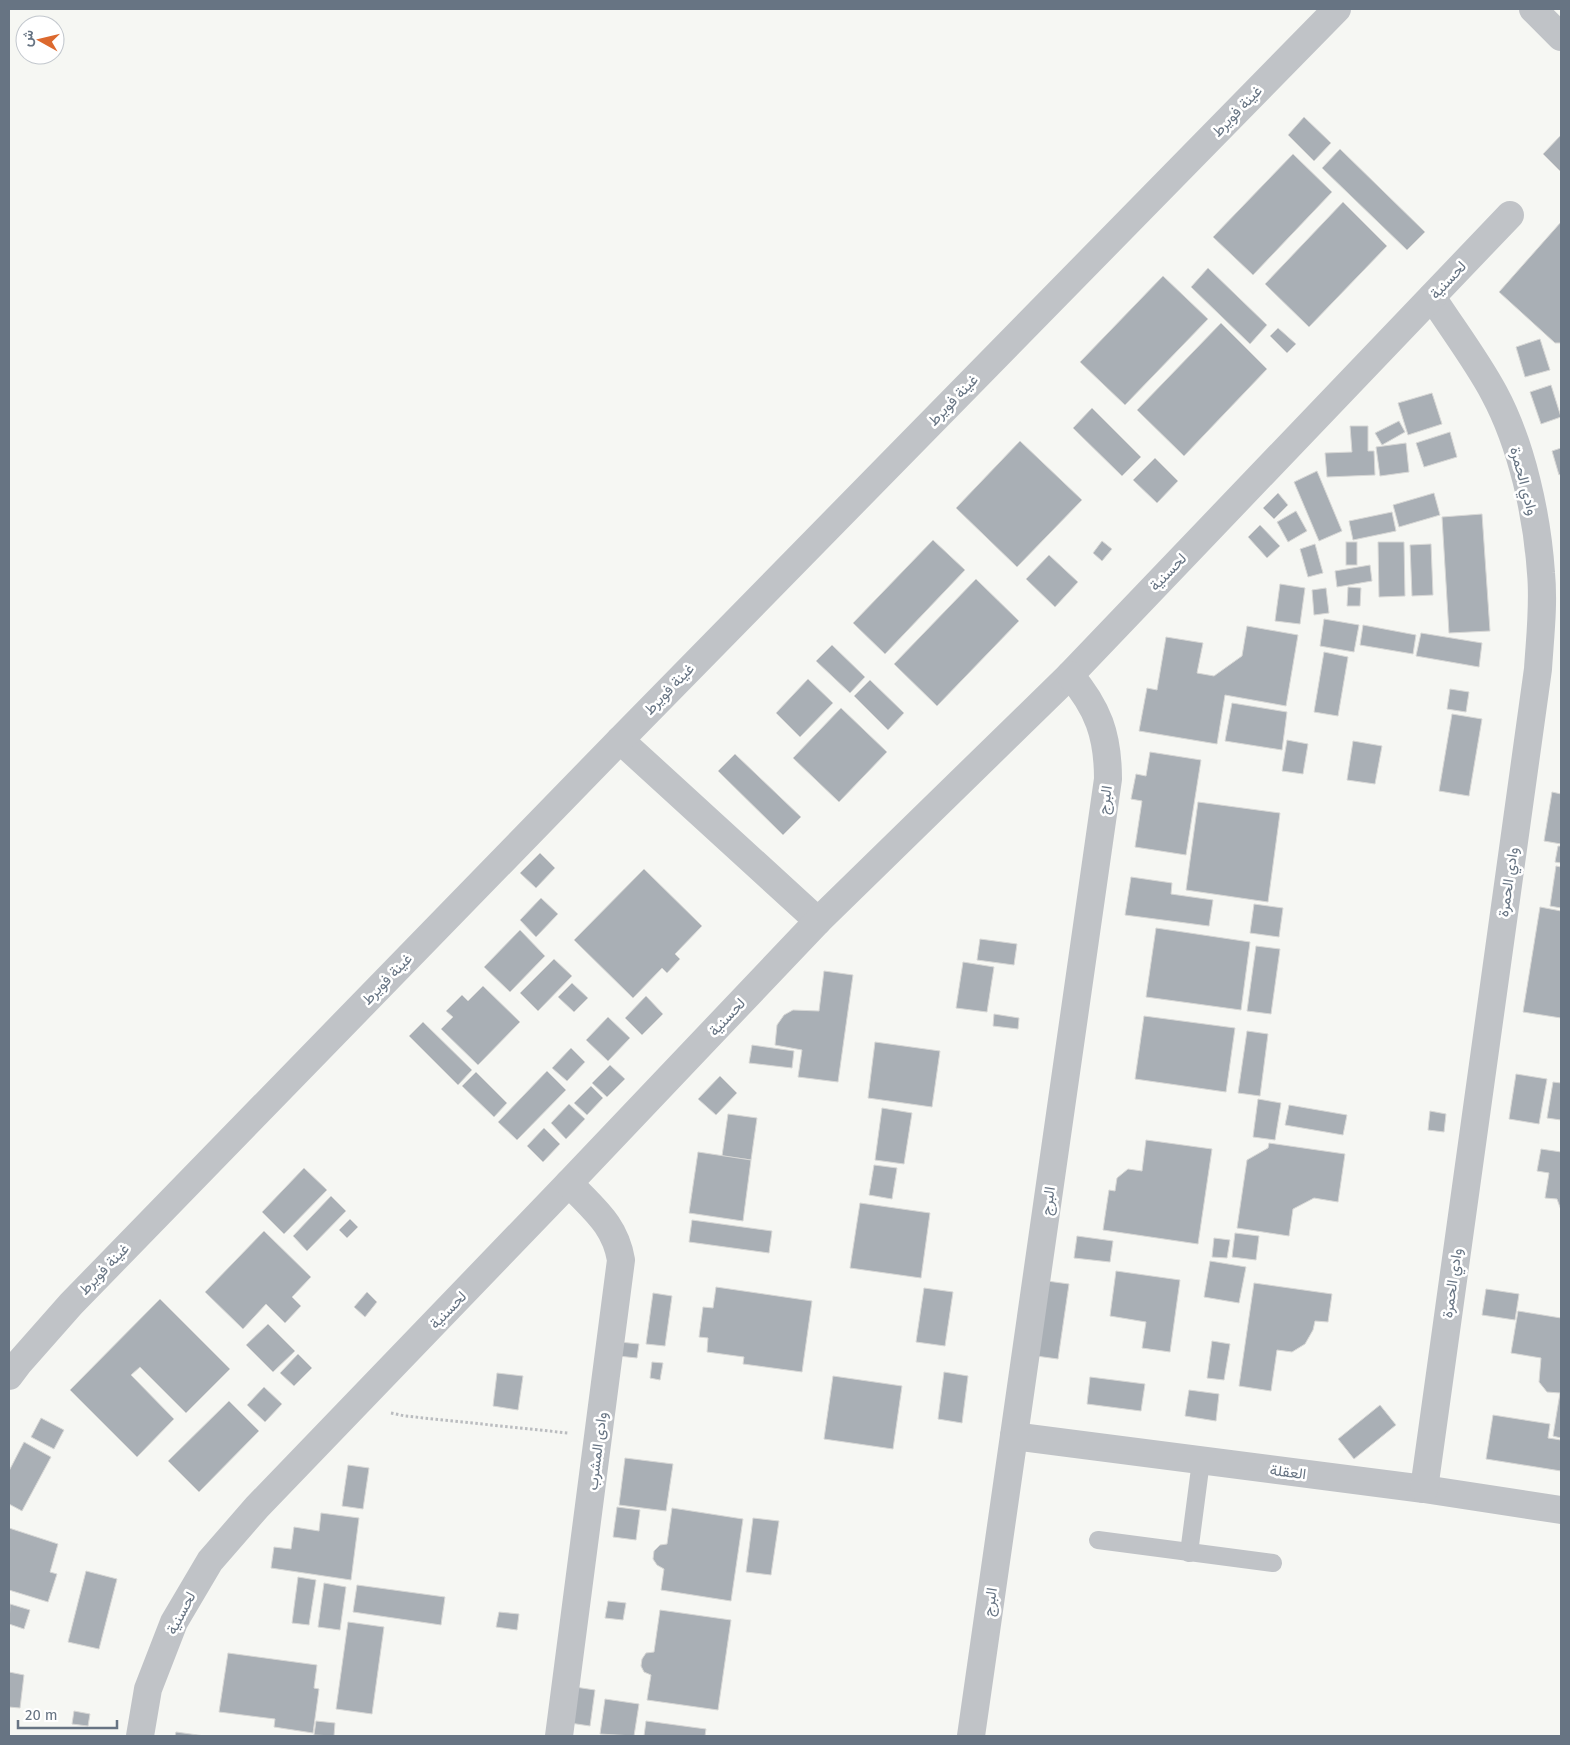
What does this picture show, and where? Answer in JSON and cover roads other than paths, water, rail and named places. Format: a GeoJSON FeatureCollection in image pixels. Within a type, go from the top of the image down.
{"type":"FeatureCollection","features":[{"type":"Feature","properties":{"kind":"street","name":"غينة فويرط"},"geometry":{"type":"LineString","coordinates":[[9,1376],[71,1304],[620,740],[1337,9]]}},
{"type":"Feature","properties":{"kind":"street"},"geometry":{"type":"LineString","coordinates":[[1533,9],[1561,37]]}},
{"type":"Feature","properties":{"kind":"street","name":"لحسنية"},"geometry":{"type":"LineString","coordinates":[[140,1736],[148,1689],[174,1622],[210,1561],[257,1507],[818,921],[1070,675],[1510,215]]}},
{"type":"Feature","properties":{"kind":"street","name":"وادي الحمرة"},"geometry":{"type":"LineString","coordinates":[[1424,1489],[1538,669],[1542,574],[1527,482],[1512,437],[1494,394],[1432,297]]}},
{"type":"Feature","properties":{"kind":"street","name":"البرج"},"geometry":{"type":"LineString","coordinates":[[971,1736],[1108,779],[1108,756],[1104,734],[1096,712],[1084,692],[1070,675]]}},
{"type":"Feature","properties":{"kind":"street"},"geometry":{"type":"LineString","coordinates":[[620,740],[818,921]]}},
{"type":"Feature","properties":{"kind":"street","name":"وادى المشرب"},"geometry":{"type":"LineString","coordinates":[[559,1736],[621,1260],[612,1230],[569,1183]]}},
{"type":"Feature","properties":{"kind":"street","name":"العقلة"},"geometry":{"type":"LineString","coordinates":[[1014,1436],[1424,1489],[1561,1510]]}},
{"type":"Feature","properties":{"kind":"lane"},"geometry":{"type":"LineString","coordinates":[[1189,1553],[1200,1461]]}},
{"type":"Feature","properties":{"kind":"lane"},"geometry":{"type":"LineString","coordinates":[[1098,1540],[1273,1564]]}}]}
